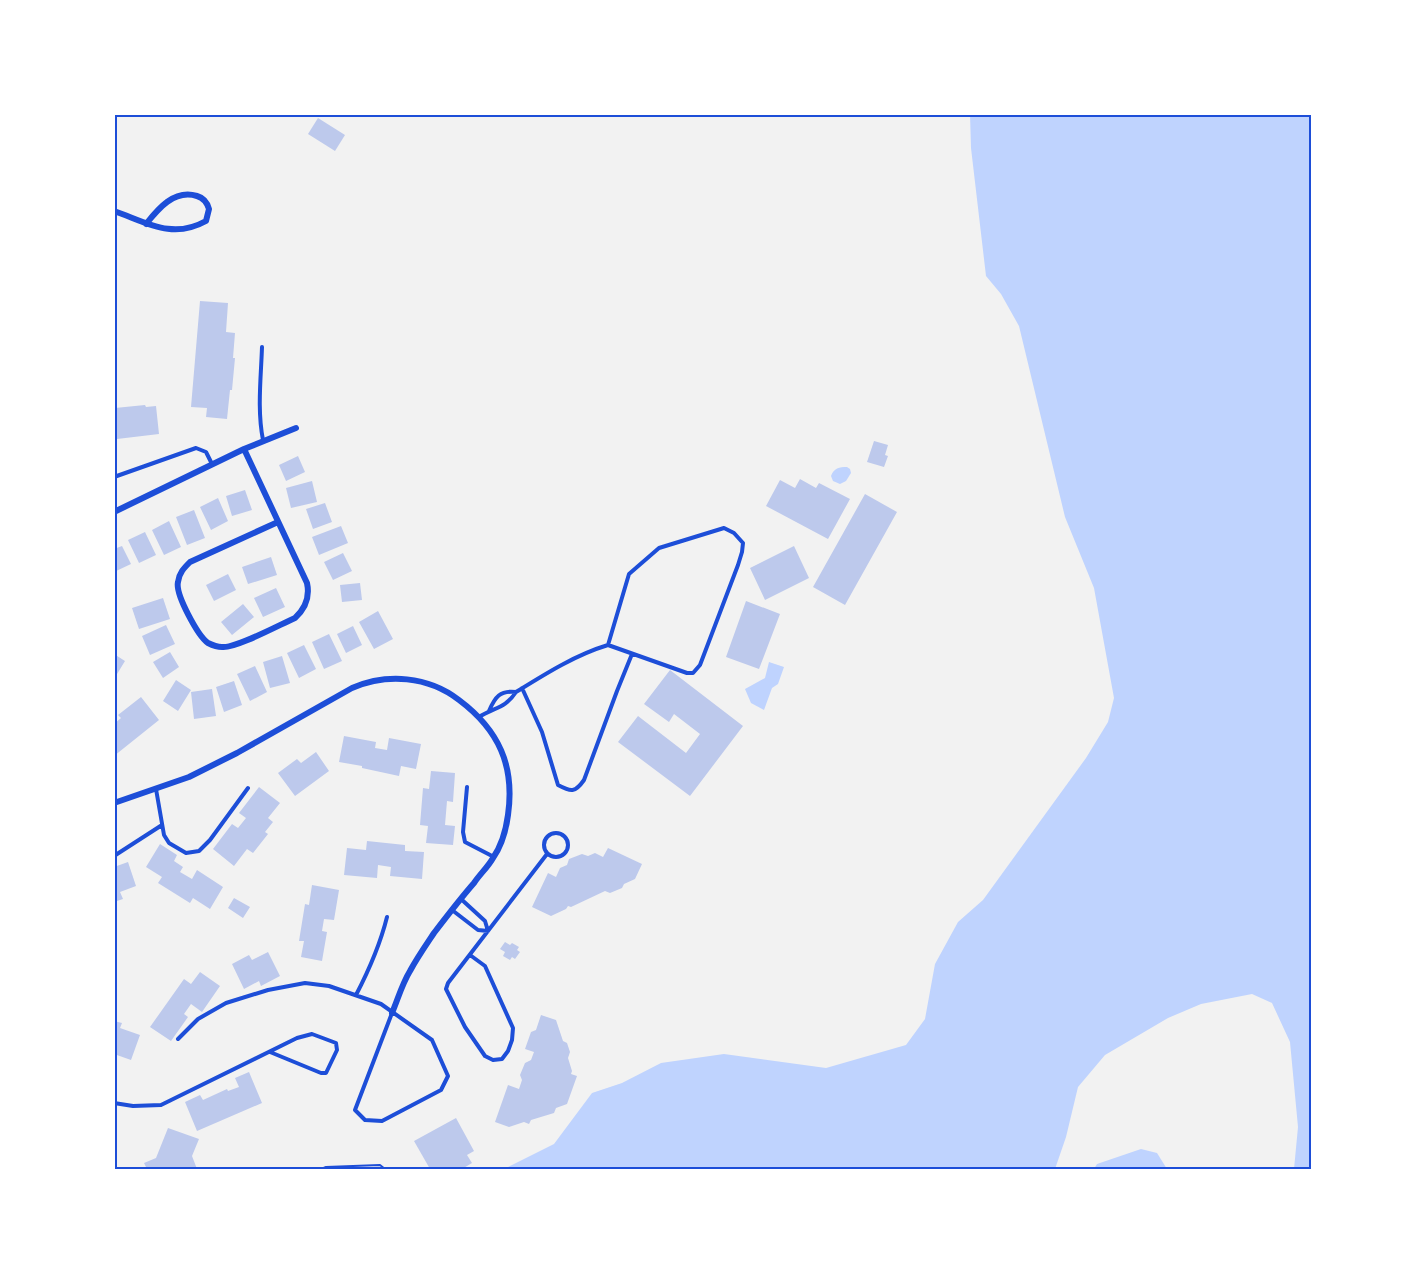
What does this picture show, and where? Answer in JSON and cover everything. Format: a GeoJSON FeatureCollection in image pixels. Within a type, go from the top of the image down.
{"type":"FeatureCollection","features":[{"type":"Feature","properties":{"kind":"street"},"geometry":{"type":"LineString","coordinates":[[114,211],[146,224],[181,229],[206,221],[209,209],[201,197],[188,194],[167,201],[146,224]]}},
{"type":"Feature","properties":{"kind":"street"},"geometry":{"type":"LineString","coordinates":[[114,512],[244,449],[296,428]]}},
{"type":"Feature","properties":{"kind":"street"},"geometry":{"type":"LineString","coordinates":[[244,449],[307,583],[309,595],[303,611],[295,618],[231,647],[219,647],[208,643],[201,636],[179,594],[178,582],[182,570],[190,562],[278,522]]}},
{"type":"Feature","properties":{"kind":"street"},"geometry":{"type":"LineString","coordinates":[[114,803],[183,779],[237,753],[352,688],[367,682],[390,678],[414,680],[445,690],[461,701],[479,717],[501,750],[510,782],[507,825],[494,857],[433,935],[409,973],[392,1013]]}},
{"type":"Feature","properties":{"kind":"lane"},"geometry":{"type":"LineString","coordinates":[[262,347],[259,406],[263,441]]}},
{"type":"Feature","properties":{"kind":"lane"},"geometry":{"type":"LineString","coordinates":[[114,477],[196,448],[206,452],[212,464]]}},
{"type":"Feature","properties":{"kind":"lane"},"geometry":{"type":"LineString","coordinates":[[479,717],[501,708],[511,700],[516,692],[554,668],[608,645],[687,673],[693,673],[700,665],[742,552],[743,543],[734,533],[724,528],[659,548],[629,574],[608,645]]}},
{"type":"Feature","properties":{"kind":"lane"},"geometry":{"type":"LineString","coordinates":[[522,688],[542,732],[558,785],[566,790],[573,790],[579,787],[584,780],[633,654]]}},
{"type":"Feature","properties":{"kind":"lane"},"geometry":{"type":"LineString","coordinates":[[489,711],[495,698],[508,691],[516,692]]}},
{"type":"Feature","properties":{"kind":"lane"},"geometry":{"type":"LineString","coordinates":[[467,787],[463,832],[465,842],[494,857]]}},
{"type":"Feature","properties":{"kind":"lane"},"geometry":{"type":"LineString","coordinates":[[156,789],[164,835],[169,843],[186,853],[199,852],[248,788]]}},
{"type":"Feature","properties":{"kind":"lane"},"geometry":{"type":"LineString","coordinates":[[114,856],[162,825]]}},
{"type":"Feature","properties":{"kind":"lane"},"geometry":{"type":"LineString","coordinates":[[558,833],[564,837],[568,844],[566,852],[559,857],[551,857],[547,854],[543,848],[547,837],[558,833]]}},
{"type":"Feature","properties":{"kind":"lane"},"geometry":{"type":"LineString","coordinates":[[470,955],[485,966],[513,1028],[512,1040],[502,1059],[493,1060],[485,1056],[465,1026],[446,988],[448,983],[547,854]]}},
{"type":"Feature","properties":{"kind":"lane"},"geometry":{"type":"LineString","coordinates":[[460,899],[485,921],[488,931]]}},
{"type":"Feature","properties":{"kind":"lane"},"geometry":{"type":"LineString","coordinates":[[452,910],[478,930],[488,931]]}},
{"type":"Feature","properties":{"kind":"lane"},"geometry":{"type":"LineString","coordinates":[[356,995],[370,967],[387,917]]}},
{"type":"Feature","properties":{"kind":"lane"},"geometry":{"type":"LineString","coordinates":[[178,1039],[198,1019],[226,1004],[268,990],[305,983],[330,986],[381,1005],[432,1040],[448,1076],[441,1090],[382,1121],[365,1120],[355,1110],[392,1013]]}},
{"type":"Feature","properties":{"kind":"lane"},"geometry":{"type":"LineString","coordinates":[[114,1102],[133,1106],[161,1105],[297,1038],[312,1034],[336,1043],[336,1050],[326,1072],[321,1073],[270,1052]]}},
{"type":"Feature","properties":{"kind":"path"},"geometry":{"type":"LineString","coordinates":[[321,1169],[380,1165],[385,1169]]}},
{"type":"Feature","properties":{"kind":"water"},"geometry":{"type":"Polygon","coordinates":[[[970,114],[1312,114],[1312,1169],[1294,1169],[1298,1127],[1290,1042],[1272,1003],[1252,994],[1201,1004],[1168,1018],[1105,1055],[1078,1087],[1066,1137],[1055,1169],[504,1169],[554,1144],[592,1093],[622,1083],[661,1063],[724,1054],[826,1068],[906,1045],[925,1019],[935,964],[958,922],[983,900],[1086,758],[1108,722],[1114,698],[1094,588],[1065,517],[1019,326],[1001,294],[986,276],[971,148],[970,114]]]}},
{"type":"Feature","properties":{"kind":"water"},"geometry":{"type":"Polygon","coordinates":[[[847,467],[851,473],[846,481],[840,484],[833,481],[831,476],[835,470],[847,467]]]}},
{"type":"Feature","properties":{"kind":"water"},"geometry":{"type":"Polygon","coordinates":[[[769,662],[784,667],[778,684],[772,688],[764,710],[751,703],[745,689],[765,678],[769,662]]]}},
{"type":"Feature","properties":{"kind":"water"},"geometry":{"type":"Polygon","coordinates":[[[1141,1149],[1157,1153],[1167,1169],[1094,1169],[1097,1164],[1141,1149]]]}},
{"type":"Feature","properties":{"kind":"building"},"geometry":{"type":"Polygon","coordinates":[[[318,118],[345,135],[335,151],[308,134],[318,118]]]}},
{"type":"Feature","properties":{"kind":"building"},"geometry":{"type":"Polygon","coordinates":[[[200,301],[228,303],[226,332],[235,333],[233,358],[235,358],[227,419],[206,417],[207,408],[191,407],[200,301]]]}},
{"type":"Feature","properties":{"kind":"building"},"geometry":{"type":"Polygon","coordinates":[[[145,405],[146,407],[156,406],[159,434],[117,439],[117,445],[114,446],[114,427],[116,427],[117,436],[115,408],[145,405]]]}},
{"type":"Feature","properties":{"kind":"building"},"geometry":{"type":"Polygon","coordinates":[[[874,441],[888,445],[885,455],[888,456],[884,467],[867,462],[874,441]]]}},
{"type":"Feature","properties":{"kind":"building"},"geometry":{"type":"Polygon","coordinates":[[[298,456],[305,472],[286,481],[279,465],[298,456]]]}},
{"type":"Feature","properties":{"kind":"building"},"geometry":{"type":"Polygon","coordinates":[[[800,479],[816,488],[819,483],[850,499],[828,539],[766,506],[780,480],[795,488],[800,479]]]}},
{"type":"Feature","properties":{"kind":"building"},"geometry":{"type":"Polygon","coordinates":[[[312,481],[317,502],[291,508],[286,488],[312,481]]]}},
{"type":"Feature","properties":{"kind":"building"},"geometry":{"type":"Polygon","coordinates":[[[245,490],[252,510],[232,516],[226,496],[245,490]]]}},
{"type":"Feature","properties":{"kind":"building"},"geometry":{"type":"Polygon","coordinates":[[[865,494],[897,512],[845,605],[813,587],[865,494]]]}},
{"type":"Feature","properties":{"kind":"building"},"geometry":{"type":"Polygon","coordinates":[[[218,498],[228,521],[211,530],[200,507],[218,498]]]}},
{"type":"Feature","properties":{"kind":"building"},"geometry":{"type":"Polygon","coordinates":[[[325,503],[332,522],[313,529],[306,509],[325,503]]]}},
{"type":"Feature","properties":{"kind":"building"},"geometry":{"type":"Polygon","coordinates":[[[194,510],[205,538],[187,545],[176,517],[194,510]]]}},
{"type":"Feature","properties":{"kind":"building"},"geometry":{"type":"Polygon","coordinates":[[[169,521],[181,547],[164,555],[152,530],[169,521]]]}},
{"type":"Feature","properties":{"kind":"building"},"geometry":{"type":"Polygon","coordinates":[[[341,526],[348,543],[319,555],[312,537],[341,526]]]}},
{"type":"Feature","properties":{"kind":"building"},"geometry":{"type":"Polygon","coordinates":[[[145,532],[156,555],[139,563],[128,540],[145,532]]]}},
{"type":"Feature","properties":{"kind":"building"},"geometry":{"type":"Polygon","coordinates":[[[122,546],[131,564],[114,572],[114,549],[122,546]]]}},
{"type":"Feature","properties":{"kind":"building"},"geometry":{"type":"Polygon","coordinates":[[[794,546],[809,578],[765,600],[750,568],[794,546]]]}},
{"type":"Feature","properties":{"kind":"building"},"geometry":{"type":"Polygon","coordinates":[[[343,553],[352,571],[333,580],[324,562],[343,553]]]}},
{"type":"Feature","properties":{"kind":"building"},"geometry":{"type":"Polygon","coordinates":[[[271,557],[277,575],[248,584],[242,567],[271,557]]]}},
{"type":"Feature","properties":{"kind":"building"},"geometry":{"type":"Polygon","coordinates":[[[228,574],[236,590],[214,601],[206,585],[228,574]]]}},
{"type":"Feature","properties":{"kind":"building"},"geometry":{"type":"Polygon","coordinates":[[[360,583],[362,600],[342,602],[340,585],[360,583]]]}},
{"type":"Feature","properties":{"kind":"building"},"geometry":{"type":"Polygon","coordinates":[[[276,588],[285,607],[263,617],[254,598],[276,588]]]}},
{"type":"Feature","properties":{"kind":"building"},"geometry":{"type":"Polygon","coordinates":[[[163,598],[170,619],[139,629],[132,608],[163,598]]]}},
{"type":"Feature","properties":{"kind":"building"},"geometry":{"type":"Polygon","coordinates":[[[746,601],[780,614],[759,669],[726,657],[746,601]]]}},
{"type":"Feature","properties":{"kind":"building"},"geometry":{"type":"Polygon","coordinates":[[[243,604],[254,617],[232,635],[221,622],[243,604]]]}},
{"type":"Feature","properties":{"kind":"building"},"geometry":{"type":"Polygon","coordinates":[[[378,611],[393,639],[374,649],[359,622],[378,611]]]}},
{"type":"Feature","properties":{"kind":"building"},"geometry":{"type":"Polygon","coordinates":[[[166,625],[175,644],[150,655],[142,636],[166,625]]]}},
{"type":"Feature","properties":{"kind":"building"},"geometry":{"type":"Polygon","coordinates":[[[353,626],[362,645],[346,653],[337,634],[353,626]]]}},
{"type":"Feature","properties":{"kind":"building"},"geometry":{"type":"Polygon","coordinates":[[[329,634],[342,661],[324,669],[312,642],[329,634]]]}},
{"type":"Feature","properties":{"kind":"building"},"geometry":{"type":"Polygon","coordinates":[[[304,645],[316,669],[299,678],[287,653],[304,645]]]}},
{"type":"Feature","properties":{"kind":"building"},"geometry":{"type":"Polygon","coordinates":[[[170,652],[179,667],[163,678],[153,662],[170,652]]]}},
{"type":"Feature","properties":{"kind":"building"},"geometry":{"type":"Polygon","coordinates":[[[114,654],[125,661],[114,679],[114,654]]]}},
{"type":"Feature","properties":{"kind":"building"},"geometry":{"type":"Polygon","coordinates":[[[282,656],[290,683],[270,688],[263,662],[282,656]]]}},
{"type":"Feature","properties":{"kind":"building"},"geometry":{"type":"Polygon","coordinates":[[[255,666],[267,692],[250,701],[237,674],[255,666]]]}},
{"type":"Feature","properties":{"kind":"building"},"geometry":{"type":"Polygon","coordinates":[[[670,670],[743,726],[690,796],[618,742],[638,716],[686,753],[700,734],[674,714],[669,722],[644,704],[670,670]]]}},
{"type":"Feature","properties":{"kind":"building"},"geometry":{"type":"Polygon","coordinates":[[[176,680],[191,690],[178,711],[163,701],[176,680]]]}},
{"type":"Feature","properties":{"kind":"building"},"geometry":{"type":"Polygon","coordinates":[[[234,681],[242,705],[224,712],[216,687],[234,681]]]}},
{"type":"Feature","properties":{"kind":"building"},"geometry":{"type":"Polygon","coordinates":[[[212,689],[216,716],[194,719],[191,692],[212,689]]]}},
{"type":"Feature","properties":{"kind":"building"},"geometry":{"type":"Polygon","coordinates":[[[141,697],[159,720],[114,756],[114,724],[121,718],[118,715],[141,697]]]}},
{"type":"Feature","properties":{"kind":"building"},"geometry":{"type":"Polygon","coordinates":[[[344,736],[376,742],[375,748],[387,750],[389,738],[421,744],[416,769],[401,766],[399,776],[339,762],[344,736]]]}},
{"type":"Feature","properties":{"kind":"building"},"geometry":{"type":"Polygon","coordinates":[[[316,752],[329,771],[295,796],[278,773],[297,759],[301,763],[316,752]]]}},
{"type":"Feature","properties":{"kind":"building"},"geometry":{"type":"Polygon","coordinates":[[[431,771],[455,773],[453,802],[447,801],[445,825],[455,826],[453,845],[426,843],[428,826],[420,825],[423,788],[429,789],[431,771]]]}},
{"type":"Feature","properties":{"kind":"building"},"geometry":{"type":"Polygon","coordinates":[[[259,787],[280,803],[268,818],[273,822],[265,832],[268,834],[253,853],[247,849],[234,866],[213,849],[232,824],[238,828],[246,818],[239,813],[259,787]]]}},
{"type":"Feature","properties":{"kind":"building"},"geometry":{"type":"Polygon","coordinates":[[[367,841],[405,845],[405,851],[424,852],[422,879],[390,876],[391,867],[378,865],[377,878],[344,875],[347,848],[366,850],[367,841]]]}},
{"type":"Feature","properties":{"kind":"building"},"geometry":{"type":"Polygon","coordinates":[[[160,844],[177,855],[174,861],[183,867],[180,872],[192,879],[197,870],[223,887],[210,909],[193,898],[190,903],[158,883],[162,877],[146,867],[160,844]]]}},
{"type":"Feature","properties":{"kind":"building"},"geometry":{"type":"Polygon","coordinates":[[[608,848],[642,864],[635,879],[624,884],[622,888],[610,893],[605,891],[571,907],[568,906],[551,916],[532,907],[548,873],[556,877],[560,868],[567,865],[569,859],[582,854],[588,856],[595,853],[603,857],[608,848]]]}},
{"type":"Feature","properties":{"kind":"building"},"geometry":{"type":"Polygon","coordinates":[[[128,862],[136,886],[120,892],[123,899],[114,902],[114,867],[128,862]]]}},
{"type":"Feature","properties":{"kind":"building"},"geometry":{"type":"Polygon","coordinates":[[[312,885],[339,890],[334,920],[324,919],[322,931],[327,932],[322,961],[301,957],[304,941],[299,941],[305,904],[309,905],[312,885]]]}},
{"type":"Feature","properties":{"kind":"building"},"geometry":{"type":"Polygon","coordinates":[[[234,898],[250,907],[243,918],[228,908],[234,898]]]}},
{"type":"Feature","properties":{"kind":"building"},"geometry":{"type":"Polygon","coordinates":[[[505,942],[519,947],[517,950],[520,952],[515,959],[512,957],[510,960],[503,956],[505,952],[500,949],[505,942]]]}},
{"type":"Feature","properties":{"kind":"building"},"geometry":{"type":"Polygon","coordinates":[[[268,952],[280,976],[261,986],[259,981],[244,989],[232,964],[249,955],[252,960],[268,952]]]}},
{"type":"Feature","properties":{"kind":"building"},"geometry":{"type":"Polygon","coordinates":[[[200,972],[220,986],[202,1012],[191,1004],[184,1014],[188,1017],[171,1041],[150,1027],[184,979],[191,984],[200,972]]]}},
{"type":"Feature","properties":{"kind":"building"},"geometry":{"type":"Polygon","coordinates":[[[541,1015],[556,1020],[563,1041],[567,1043],[570,1052],[568,1058],[571,1074],[577,1076],[567,1104],[556,1108],[554,1113],[531,1120],[529,1124],[524,1122],[509,1127],[495,1122],[508,1085],[519,1089],[522,1080],[520,1075],[525,1063],[531,1060],[534,1052],[525,1049],[531,1032],[536,1030],[541,1015]]]}},
{"type":"Feature","properties":{"kind":"building"},"geometry":{"type":"Polygon","coordinates":[[[114,1021],[122,1023],[120,1028],[140,1035],[131,1060],[114,1054],[114,1021]]]}},
{"type":"Feature","properties":{"kind":"building"},"geometry":{"type":"Polygon","coordinates":[[[249,1072],[262,1103],[197,1131],[185,1102],[200,1095],[203,1100],[227,1089],[228,1091],[239,1087],[235,1078],[249,1072]]]}},
{"type":"Feature","properties":{"kind":"building"},"geometry":{"type":"Polygon","coordinates":[[[456,1118],[474,1151],[467,1155],[472,1163],[462,1169],[430,1169],[414,1141],[456,1118]]]}},
{"type":"Feature","properties":{"kind":"building"},"geometry":{"type":"Polygon","coordinates":[[[168,1128],[199,1139],[192,1156],[197,1169],[147,1169],[144,1163],[156,1158],[168,1128]]]}}]}
